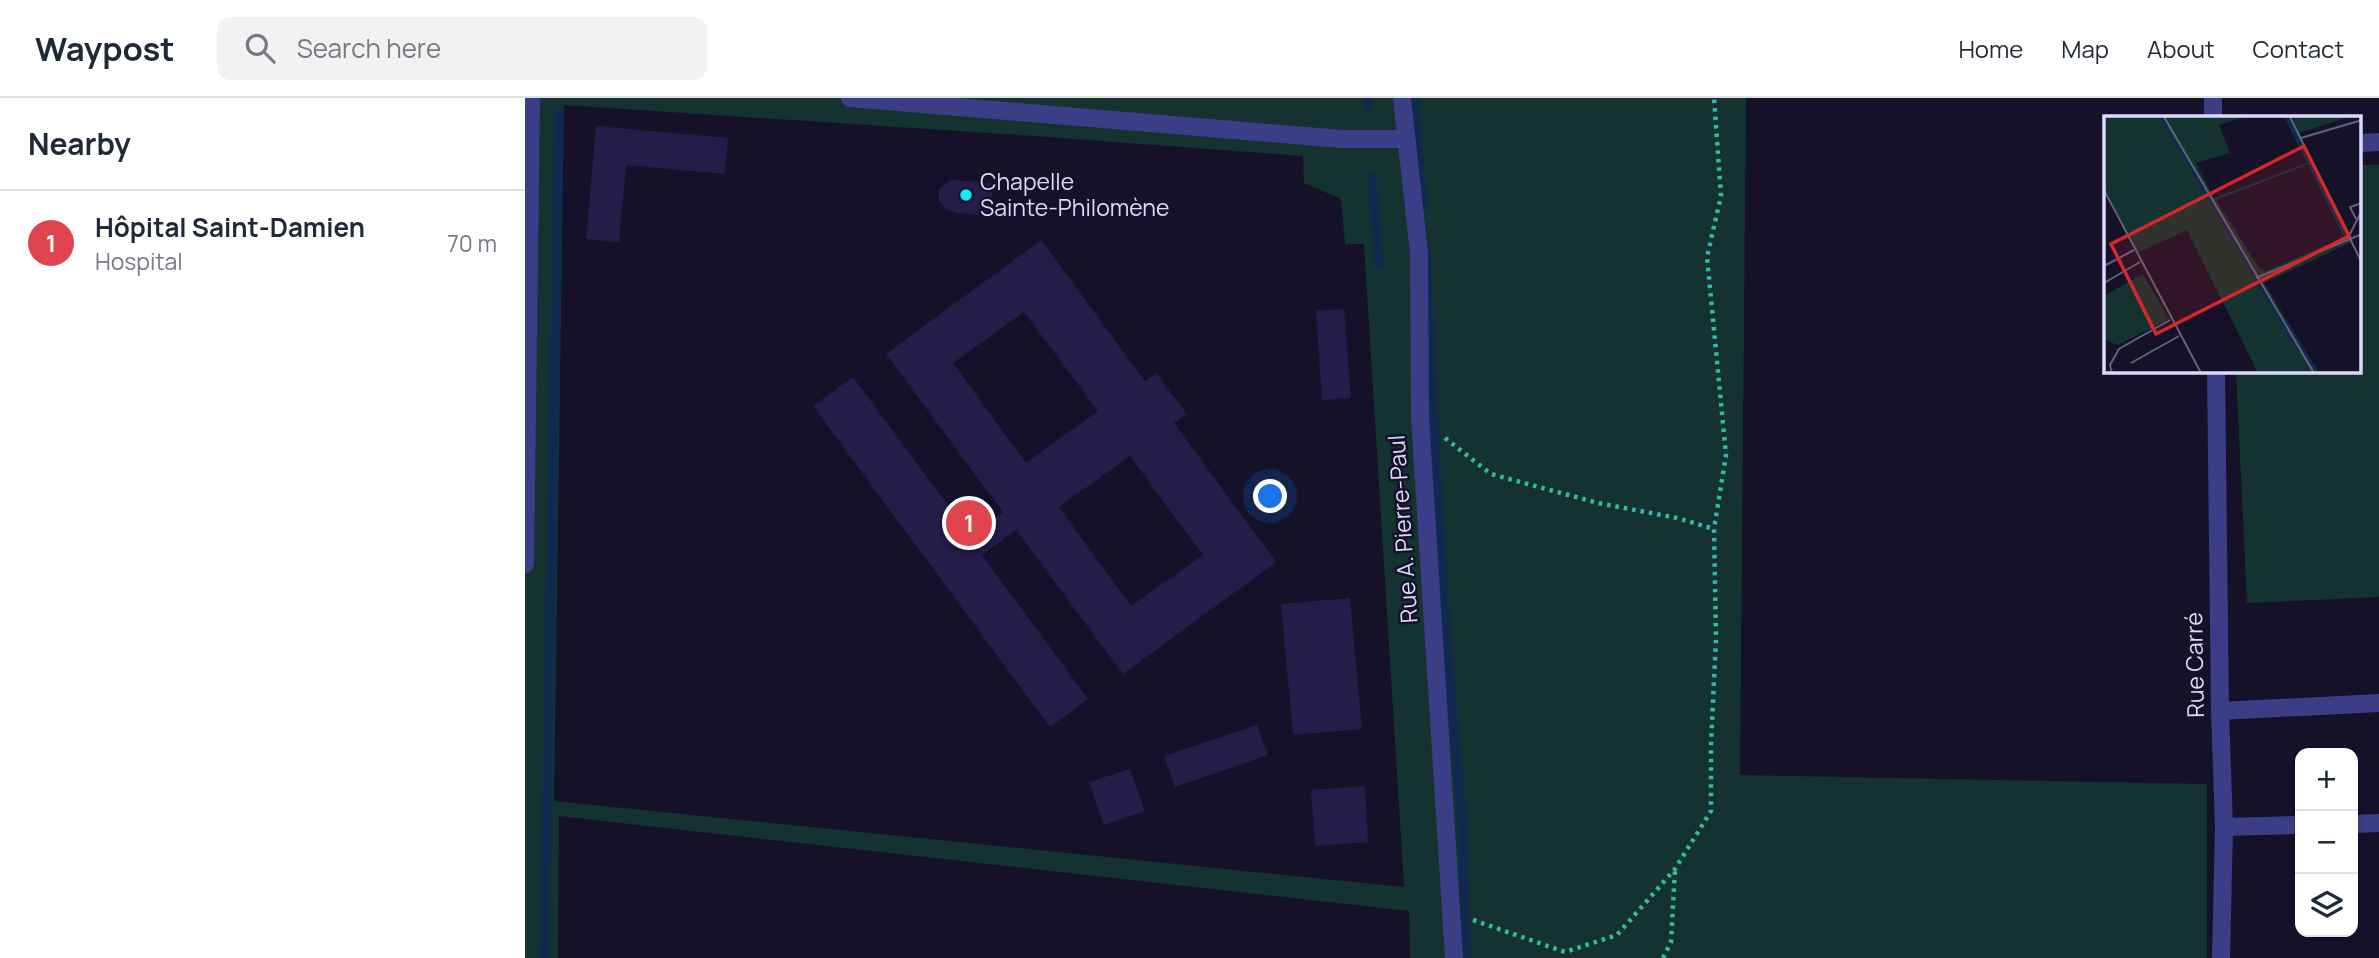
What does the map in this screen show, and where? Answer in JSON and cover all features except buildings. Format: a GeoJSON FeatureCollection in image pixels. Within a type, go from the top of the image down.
{"type":"FeatureCollection","features":[{"type":"Feature","properties":{"kind":"street"},"geometry":{"type":"LineString","coordinates":[[525,564],[531,98]]}},
{"type":"Feature","properties":{"kind":"street"},"geometry":{"type":"LineString","coordinates":[[851,98],[1342,139],[1405,139]]}},
{"type":"Feature","properties":{"kind":"street","name":"Rue A. Pierre-Paul"},"geometry":{"type":"LineString","coordinates":[[1402,98],[1419,253],[1420,417],[1454,958]]}},
{"type":"Feature","properties":{"kind":"street"},"geometry":{"type":"LineString","coordinates":[[2213,98],[2213,116]]}},
{"type":"Feature","properties":{"kind":"street"},"geometry":{"type":"LineString","coordinates":[[2361,143],[2379,142]]}},
{"type":"Feature","properties":{"kind":"street","name":"Rue Carré"},"geometry":{"type":"LineString","coordinates":[[2216,373],[2224,827],[2221,958]]}},
{"type":"Feature","properties":{"kind":"street"},"geometry":{"type":"LineString","coordinates":[[2220,711],[2379,703]]}},
{"type":"Feature","properties":{"kind":"street"},"geometry":{"type":"LineString","coordinates":[[2358,824],[2379,823]]}},
{"type":"Feature","properties":{"kind":"street"},"geometry":{"type":"LineString","coordinates":[[2224,827],[2295,825]]}},
{"type":"Feature","properties":{"kind":"path"},"geometry":{"type":"LineString","coordinates":[[1452,912],[1565,952],[1617,935],[1675,869],[1711,811],[1716,639],[1714,529],[1726,455],[1707,257],[1721,196],[1714,98]]}},
{"type":"Feature","properties":{"kind":"path"},"geometry":{"type":"LineString","coordinates":[[1420,417],[1491,474],[1598,503],[1677,518],[1714,529]]}},
{"type":"Feature","properties":{"kind":"path"},"geometry":{"type":"LineString","coordinates":[[1663,958],[1671,942],[1675,869]]}},
{"type":"Feature","properties":{"kind":"green space"},"geometry":{"type":"Polygon","coordinates":[[[525,98],[1746,98],[1740,775],[2207,784],[2207,958],[1410,958],[1409,911],[559,816],[558,958],[525,958],[525,98]],[[564,105],[554,801],[1404,887],[1364,244],[1345,244],[1341,199],[1304,183],[1303,156],[564,105]]]}},
{"type":"Feature","properties":{"kind":"green space"},"geometry":{"type":"Polygon","coordinates":[[[2361,165],[2379,165],[2379,597],[2247,603],[2236,373],[2361,373],[2361,165]]]}},
{"type":"Feature","properties":{"kind":"waterway"},"geometry":{"type":"LineString","coordinates":[[1368,98],[1368,105]]}},
{"type":"Feature","properties":{"kind":"waterway"},"geometry":{"type":"LineString","coordinates":[[1414,98],[1423,208]]}},
{"type":"Feature","properties":{"kind":"waterway"},"geometry":{"type":"LineString","coordinates":[[544,958],[559,113]]}},
{"type":"Feature","properties":{"kind":"waterway"},"geometry":{"type":"LineString","coordinates":[[1372,178],[1379,263]]}},
{"type":"Feature","properties":{"kind":"waterway"},"geometry":{"type":"LineString","coordinates":[[1426,253],[1438,504],[1462,814],[1466,958]]}},
{"type":"Feature","properties":{"kind":"place","name":"Chapelle Sainte-Philomène"},"geometry":{"type":"Point","coordinates":[966,195]}},
{"type":"Feature","properties":{"kind":"place","name":"Hôpital Saint-Damien"},"geometry":{"type":"Point","coordinates":[969,523]}}]}
